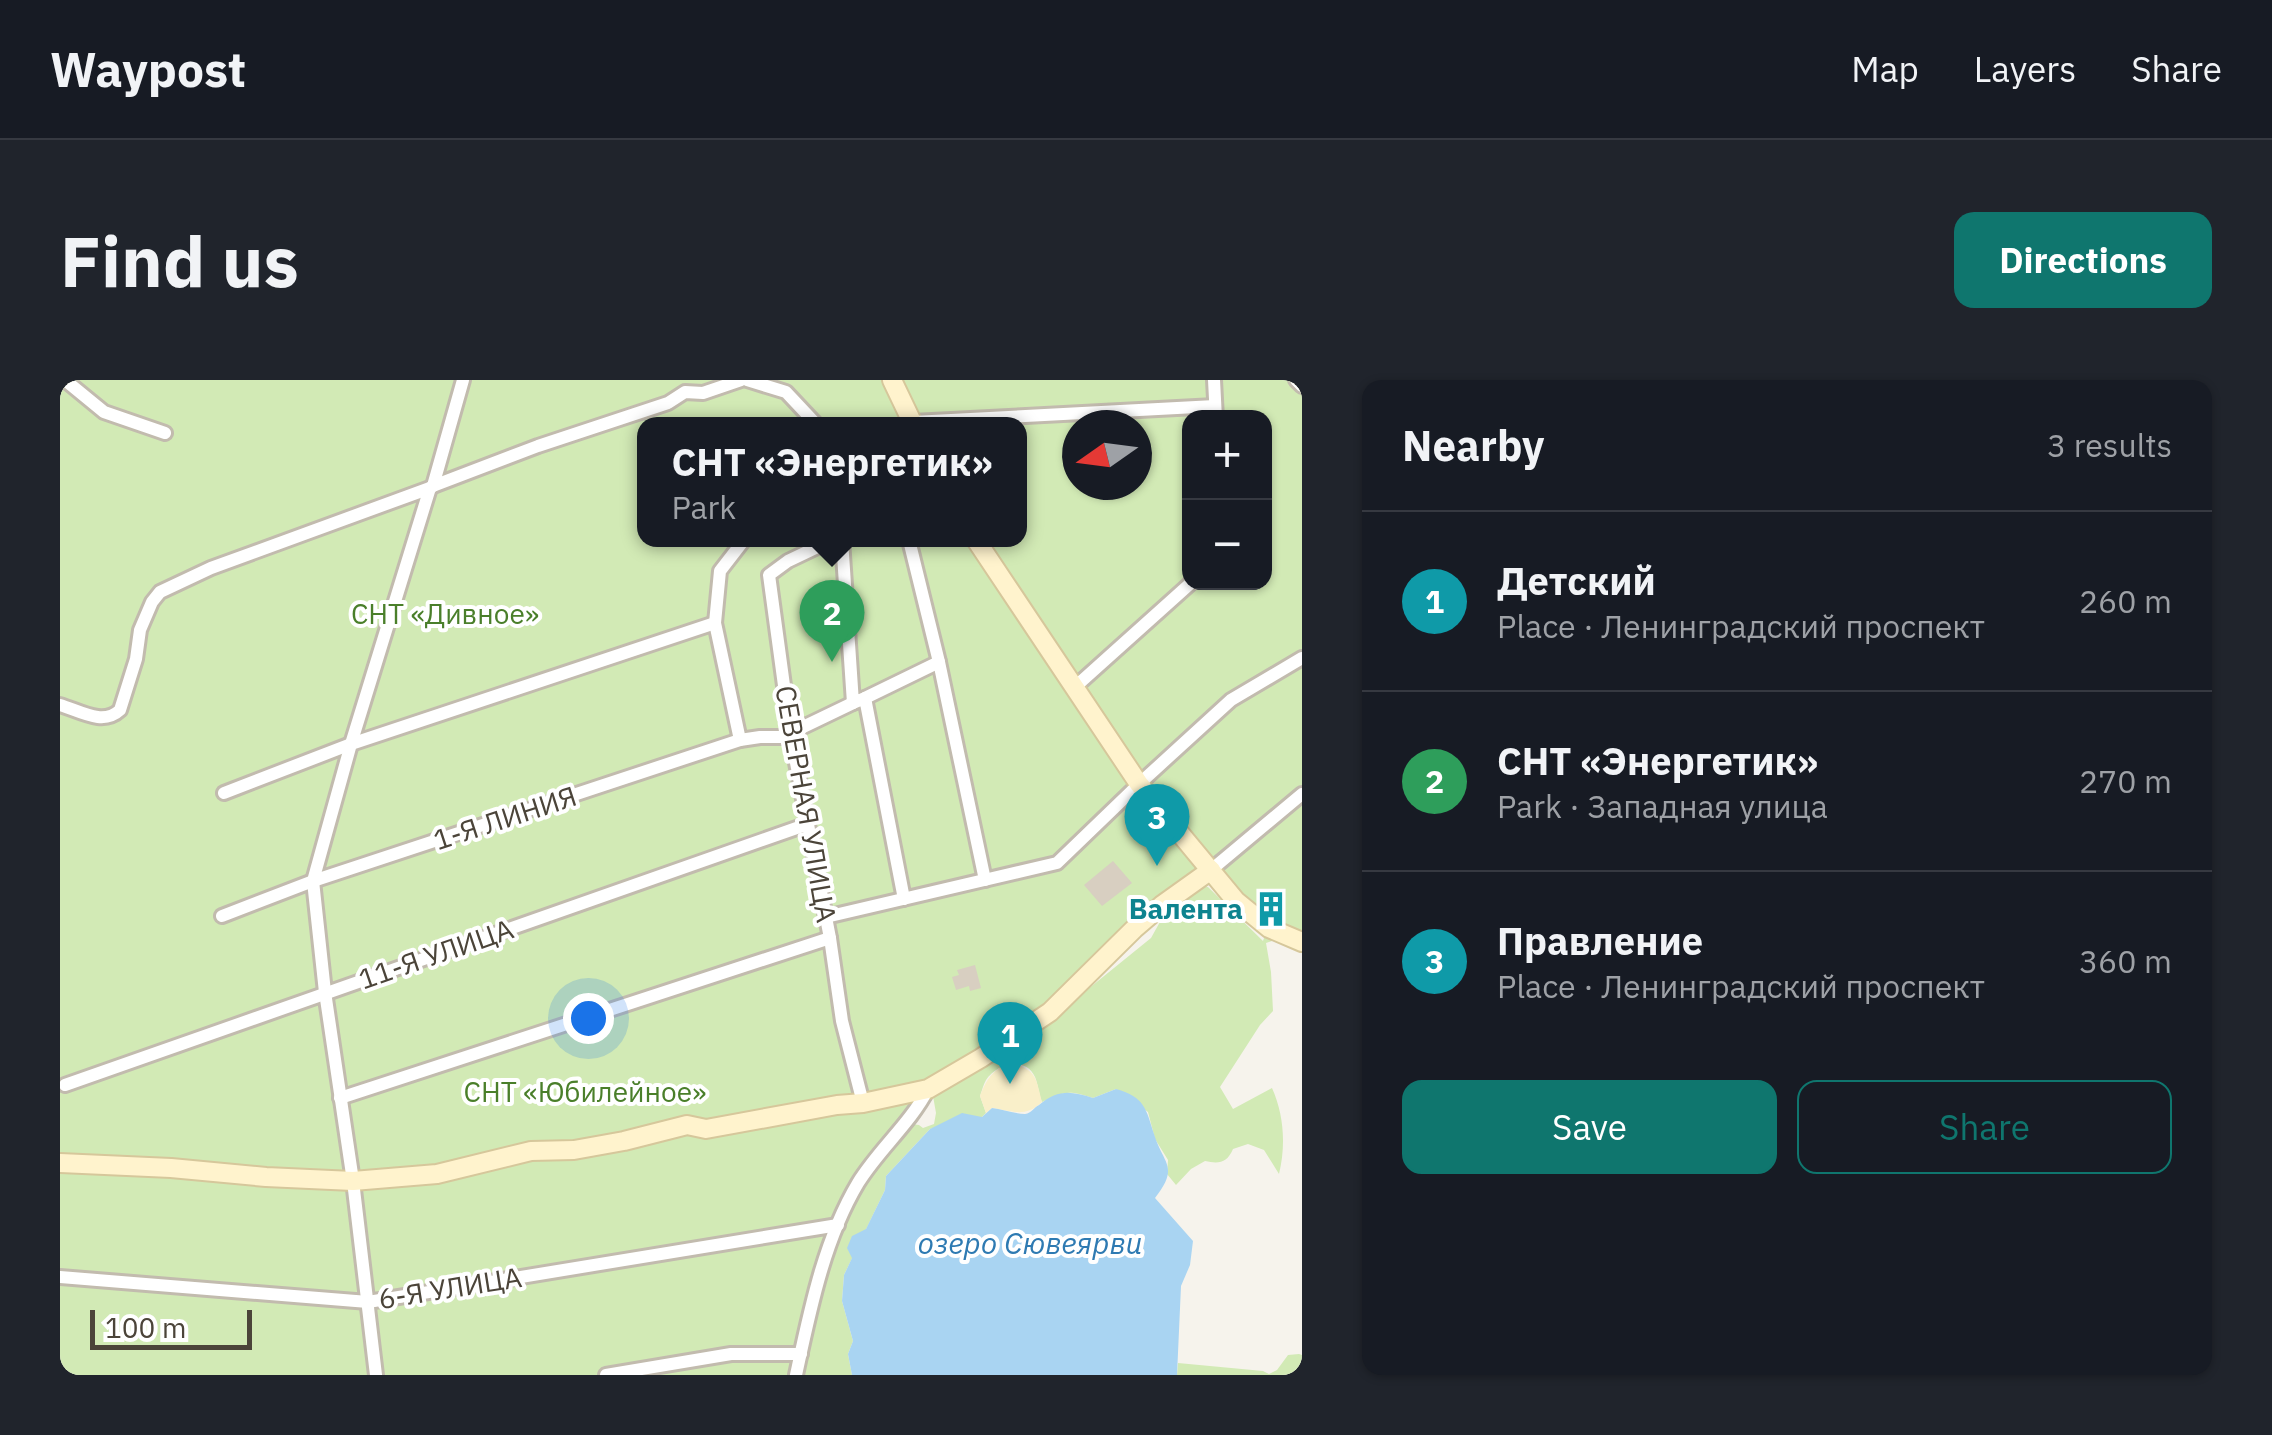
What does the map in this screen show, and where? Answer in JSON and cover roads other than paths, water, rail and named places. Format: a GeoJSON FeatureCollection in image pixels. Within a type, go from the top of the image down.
{"type":"FeatureCollection","features":[{"type":"Feature","properties":{"kind":"street"},"geometry":{"type":"LineString","coordinates":[[65,380],[104,412],[165,433]]}},
{"type":"Feature","properties":{"kind":"street"},"geometry":{"type":"LineString","coordinates":[[376,1375],[313,881],[463,380]]}},
{"type":"Feature","properties":{"kind":"street"},"geometry":{"type":"LineString","coordinates":[[60,705],[104,719],[114,716],[120,710],[136,659],[140,630],[152,602],[160,592],[211,568],[538,446],[668,403],[685,392],[703,393],[744,380],[786,392],[809,417]]}},
{"type":"Feature","properties":{"kind":"street"},"geometry":{"type":"LineString","coordinates":[[892,380],[910,417]]}},
{"type":"Feature","properties":{"kind":"street"},"geometry":{"type":"LineString","coordinates":[[1214,380],[1216,410]]}},
{"type":"Feature","properties":{"kind":"street"},"geometry":{"type":"LineString","coordinates":[[1296,380],[1302,386]]}},
{"type":"Feature","properties":{"kind":"street"},"geometry":{"type":"LineString","coordinates":[[1027,419],[1182,413]]}},
{"type":"Feature","properties":{"kind":"street"},"geometry":{"type":"LineString","coordinates":[[738,547],[720,570],[714,623],[740,740]]}},
{"type":"Feature","properties":{"kind":"street","name":"СЕВЕРНАЯ УЛИЦА"},"geometry":{"type":"LineString","coordinates":[[817,547],[768,574],[791,737],[842,1021],[863,1103]]}},
{"type":"Feature","properties":{"kind":"street"},"geometry":{"type":"LineString","coordinates":[[843,547],[859,700],[904,899]]}},
{"type":"Feature","properties":{"kind":"street"},"geometry":{"type":"LineString","coordinates":[[911,547],[985,880]]}},
{"type":"Feature","properties":{"kind":"street"},"geometry":{"type":"LineString","coordinates":[[981,547],[1139,784],[1236,901],[1269,928],[1302,942]]}},
{"type":"Feature","properties":{"kind":"street"},"geometry":{"type":"LineString","coordinates":[[1075,688],[1183,590]]}},
{"type":"Feature","properties":{"kind":"street"},"geometry":{"type":"LineString","coordinates":[[224,793],[351,744],[714,623]]}},
{"type":"Feature","properties":{"kind":"street"},"geometry":{"type":"LineString","coordinates":[[826,917],[1057,863],[1230,700],[1302,658]]}},
{"type":"Feature","properties":{"kind":"street"},"geometry":{"type":"LineString","coordinates":[[791,737],[801,728],[939,662]]}},
{"type":"Feature","properties":{"kind":"street","name":"1-Я ЛИНИЯ"},"geometry":{"type":"LineString","coordinates":[[222,916],[313,881],[740,740],[791,737]]}},
{"type":"Feature","properties":{"kind":"street"},"geometry":{"type":"LineString","coordinates":[[60,1163],[353,1181],[437,1174],[531,1152],[574,1150],[687,1125],[706,1129],[928,1089],[1050,1012],[1134,929],[1302,794]]}},
{"type":"Feature","properties":{"kind":"street","name":"11-Я УЛИЦА"},"geometry":{"type":"LineString","coordinates":[[65,1085],[808,824]]}},
{"type":"Feature","properties":{"kind":"street"},"geometry":{"type":"LineString","coordinates":[[340,1098],[830,938]]}},
{"type":"Feature","properties":{"kind":"street"},"geometry":{"type":"LineString","coordinates":[[796,1375],[820,1278],[838,1225],[859,1181],[918,1108],[928,1089]]}},
{"type":"Feature","properties":{"kind":"street","name":"6-Я УЛИЦА"},"geometry":{"type":"LineString","coordinates":[[60,1277],[368,1302],[838,1225]]}},
{"type":"Feature","properties":{"kind":"street"},"geometry":{"type":"LineString","coordinates":[[606,1375],[731,1354],[801,1354]]}},
{"type":"Feature","properties":{"kind":"water","name":"озеро Сювеярви"},"geometry":{"type":"Polygon","coordinates":[[[1116,1089],[1139,1100],[1146,1111],[1168,1172],[1155,1198],[1193,1241],[1190,1265],[1181,1286],[1177,1375],[852,1375],[848,1354],[853,1341],[842,1301],[844,1275],[852,1258],[847,1248],[852,1236],[866,1229],[885,1190],[886,1176],[930,1129],[962,1113],[982,1117],[992,1108],[1025,1114],[1059,1094],[1093,1098],[1116,1089]]]}},
{"type":"Feature","properties":{"kind":"place","name":"СНТ «Энергетик»"},"geometry":{"type":"Point","coordinates":[832,662]}},
{"type":"Feature","properties":{"kind":"place","name":"Правление"},"geometry":{"type":"Point","coordinates":[1157,866]}},
{"type":"Feature","properties":{"kind":"place","name":"Валента"},"geometry":{"type":"Point","coordinates":[1271,909]}},
{"type":"Feature","properties":{"kind":"place","name":"Детский"},"geometry":{"type":"Point","coordinates":[1010,1084]}},
{"type":"Feature","properties":{"kind":"park label","name":"СНТ «Дивное»"},"geometry":{"type":"Point","coordinates":[445,614]}},
{"type":"Feature","properties":{"kind":"park label","name":"СНТ «Юбилейное»"},"geometry":{"type":"Point","coordinates":[585,1092]}}]}
